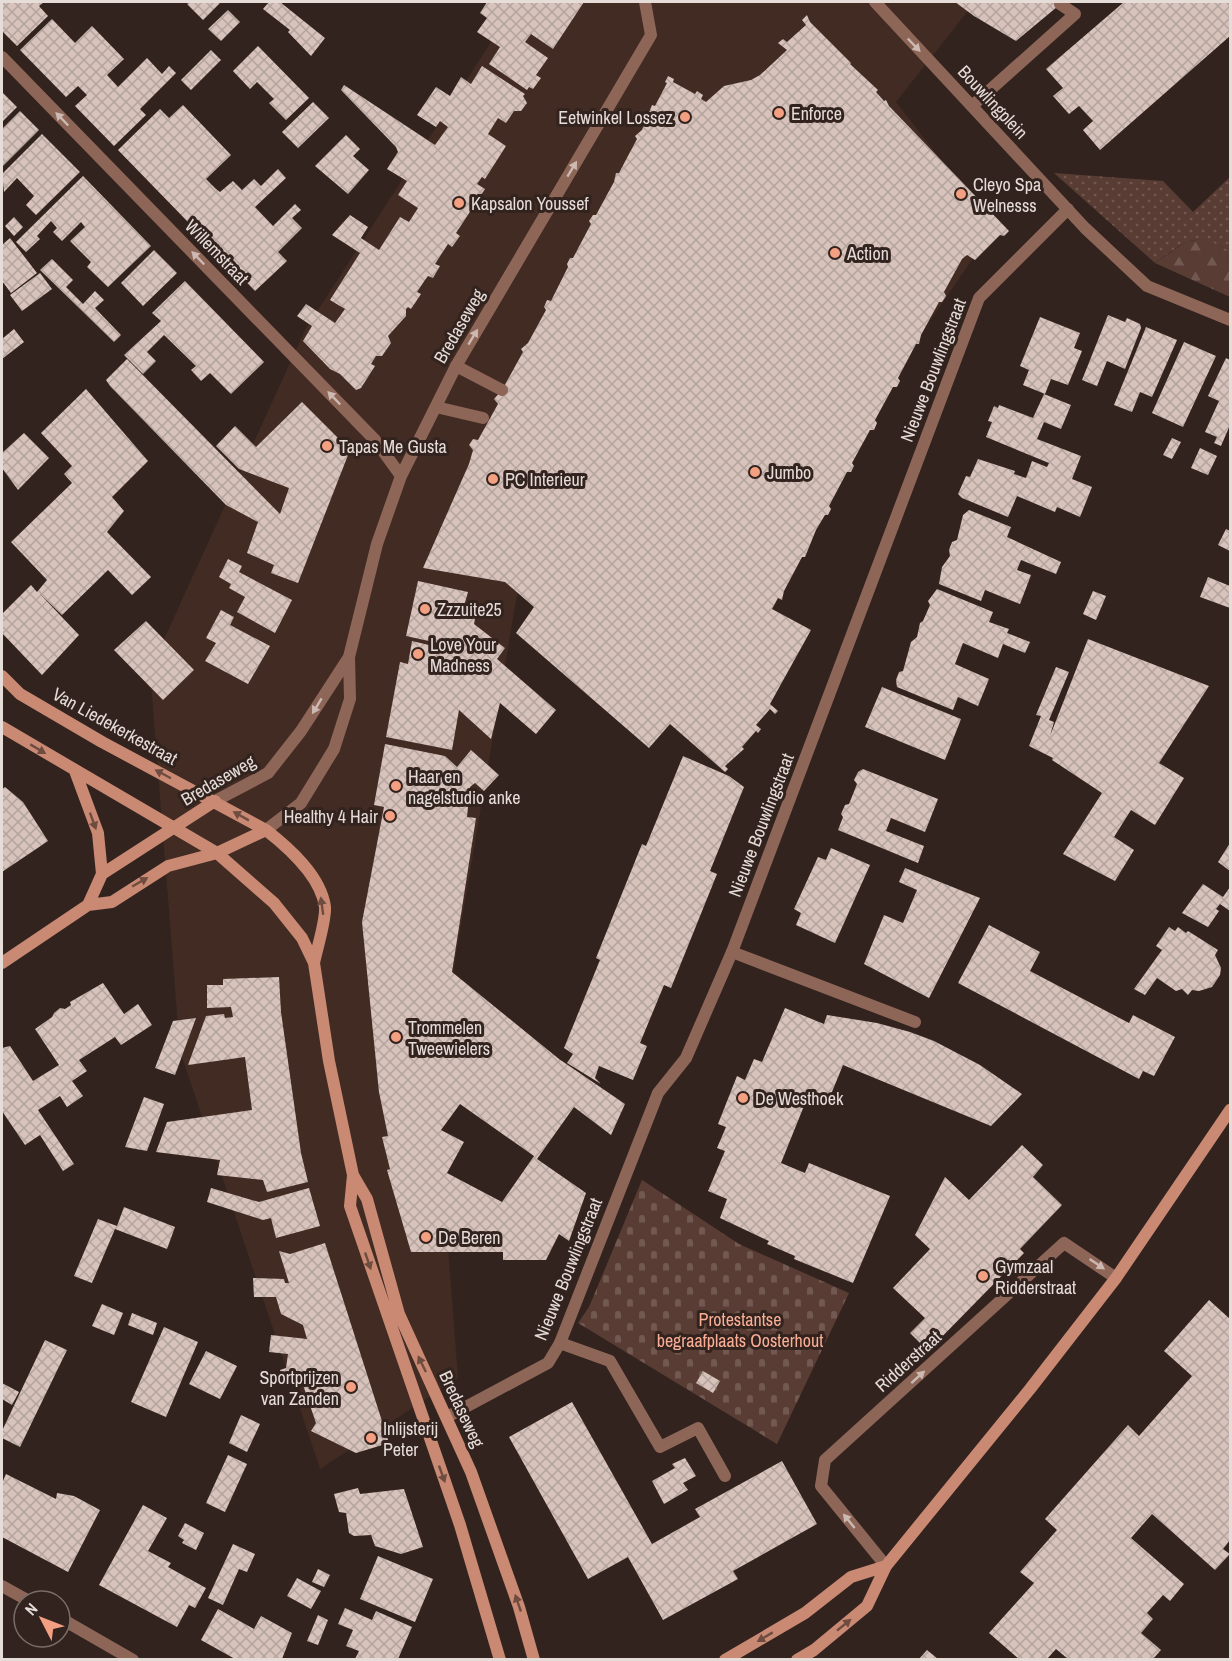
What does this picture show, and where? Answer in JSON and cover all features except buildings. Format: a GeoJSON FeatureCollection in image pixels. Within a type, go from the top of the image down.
{"type":"FeatureCollection","features":[{"type":"Feature","properties":{"kind":"street","name":"Bredaseweg"},"geometry":{"type":"LineString","coordinates":[[314,963],[325,908],[315,879],[266,830],[301,803],[334,749],[351,699],[349,657],[377,544],[401,476],[456,366],[651,35],[645,2]]}},
{"type":"Feature","properties":{"kind":"street","name":"Bouwlingplein"},"geometry":{"type":"LineString","coordinates":[[875,2],[1085,228],[1147,286],[1230,320]]}},
{"type":"Feature","properties":{"kind":"street"},"geometry":{"type":"LineString","coordinates":[[972,106],[1076,15],[1060,4]]}},
{"type":"Feature","properties":{"kind":"street","name":"Willemstraat"},"geometry":{"type":"LineString","coordinates":[[2,57],[375,440],[401,476]]}},
{"type":"Feature","properties":{"kind":"street","name":"Nieuwe Bouwlingstraat"},"geometry":{"type":"LineString","coordinates":[[447,1417],[548,1363],[560,1343],[658,1093],[686,1058],[732,952],[979,298],[1068,209]]}},
{"type":"Feature","properties":{"kind":"street"},"geometry":{"type":"LineString","coordinates":[[456,366],[502,390]]}},
{"type":"Feature","properties":{"kind":"street"},"geometry":{"type":"LineString","coordinates":[[435,407],[483,418]]}},
{"type":"Feature","properties":{"kind":"street","name":"Bredaseweg"},"geometry":{"type":"LineString","coordinates":[[349,657],[297,738],[268,772],[174,827],[217,853],[274,903],[302,938],[314,963],[329,1061],[353,1175],[367,1200],[399,1314],[471,1472],[519,1607],[534,1659]]}},
{"type":"Feature","properties":{"kind":"street","name":"Van Liedekerkestraat"},"geometry":{"type":"LineString","coordinates":[[2,675],[20,694],[102,742],[266,830]]}},
{"type":"Feature","properties":{"kind":"street"},"geometry":{"type":"LineString","coordinates":[[2,728],[174,827],[102,874]]}},
{"type":"Feature","properties":{"kind":"street"},"geometry":{"type":"LineString","coordinates":[[75,771],[98,833],[102,874],[88,905]]}},
{"type":"Feature","properties":{"kind":"street"},"geometry":{"type":"LineString","coordinates":[[2,963],[88,905],[112,902],[168,867],[217,853],[266,830]]}},
{"type":"Feature","properties":{"kind":"street"},"geometry":{"type":"LineString","coordinates":[[732,952],[915,1022]]}},
{"type":"Feature","properties":{"kind":"street"},"geometry":{"type":"LineString","coordinates":[[797,1659],[814,1650],[867,1606],[886,1566],[1030,1389],[1116,1278],[1230,1110]]}},
{"type":"Feature","properties":{"kind":"street","name":"Bredaseweg"},"geometry":{"type":"LineString","coordinates":[[353,1175],[350,1206],[460,1525],[500,1659]]}},
{"type":"Feature","properties":{"kind":"street","name":"Ridderstraat"},"geometry":{"type":"LineString","coordinates":[[886,1566],[821,1486],[825,1460],[1064,1243],[1116,1278]]}},
{"type":"Feature","properties":{"kind":"street"},"geometry":{"type":"LineString","coordinates":[[560,1343],[610,1361],[660,1447],[698,1428],[724,1476]]}},
{"type":"Feature","properties":{"kind":"street"},"geometry":{"type":"LineString","coordinates":[[725,1659],[805,1613],[851,1577],[886,1566]]}},
{"type":"Feature","properties":{"kind":"street"},"geometry":{"type":"LineString","coordinates":[[72,1625],[133,1659]]}},
{"type":"Feature","properties":{"kind":"shaded area"},"geometry":{"type":"Polygon","coordinates":[[[517,2],[975,2],[896,102],[994,228],[706,646],[520,577],[435,1079],[458,1378],[320,1469],[180,1051],[150,670],[305,330],[517,2]]]}},
{"type":"Feature","properties":{"kind":"green space"},"geometry":{"type":"Polygon","coordinates":[[[1054,173],[1163,181],[1193,212],[1230,177],[1230,251],[1207,241],[1191,240],[1155,263],[1054,173]]]}},
{"type":"Feature","properties":{"kind":"green space"},"geometry":{"type":"Polygon","coordinates":[[[1206,239],[1230,251],[1230,297],[1155,263],[1187,241],[1206,239]]]}},
{"type":"Feature","properties":{"kind":"green space","name":"Protestantse begraafplaats Oosterhout"},"geometry":{"type":"Polygon","coordinates":[[[642,1180],[739,1244],[849,1293],[777,1444],[578,1323],[589,1307],[642,1180]]]}},
{"type":"Feature","properties":{"kind":"place","name":"Enforce"},"geometry":{"type":"Point","coordinates":[779,113]}},
{"type":"Feature","properties":{"kind":"place","name":"Eetwinkel Lossez"},"geometry":{"type":"Point","coordinates":[685,117]}},
{"type":"Feature","properties":{"kind":"place","name":"Cleyo Spa Welnesss"},"geometry":{"type":"Point","coordinates":[961,194]}},
{"type":"Feature","properties":{"kind":"place","name":"Kapsalon Youssef"},"geometry":{"type":"Point","coordinates":[459,203]}},
{"type":"Feature","properties":{"kind":"place","name":"Action"},"geometry":{"type":"Point","coordinates":[835,253]}},
{"type":"Feature","properties":{"kind":"place","name":"Tapas Me Gusta"},"geometry":{"type":"Point","coordinates":[327,446]}},
{"type":"Feature","properties":{"kind":"place","name":"Jumbo"},"geometry":{"type":"Point","coordinates":[755,472]}},
{"type":"Feature","properties":{"kind":"place","name":"PC Interieur"},"geometry":{"type":"Point","coordinates":[493,479]}},
{"type":"Feature","properties":{"kind":"place","name":"Zzzuite25"},"geometry":{"type":"Point","coordinates":[425,609]}},
{"type":"Feature","properties":{"kind":"place","name":"Love Your Madness"},"geometry":{"type":"Point","coordinates":[418,654]}},
{"type":"Feature","properties":{"kind":"place","name":"Haar en nagelstudio anke"},"geometry":{"type":"Point","coordinates":[396,786]}},
{"type":"Feature","properties":{"kind":"place","name":"Healthy 4 Hair"},"geometry":{"type":"Point","coordinates":[390,816]}},
{"type":"Feature","properties":{"kind":"place","name":"Trommelen Tweewielers"},"geometry":{"type":"Point","coordinates":[396,1037]}},
{"type":"Feature","properties":{"kind":"place","name":"De Westhoek"},"geometry":{"type":"Point","coordinates":[743,1098]}},
{"type":"Feature","properties":{"kind":"place","name":"De Beren"},"geometry":{"type":"Point","coordinates":[426,1237]}},
{"type":"Feature","properties":{"kind":"place","name":"Gymzaal Ridderstraat"},"geometry":{"type":"Point","coordinates":[983,1276]}},
{"type":"Feature","properties":{"kind":"place","name":"Sportprijzen van Zanden"},"geometry":{"type":"Point","coordinates":[351,1387]}},
{"type":"Feature","properties":{"kind":"place","name":"Inlijsterij Peter"},"geometry":{"type":"Point","coordinates":[371,1438]}}]}
